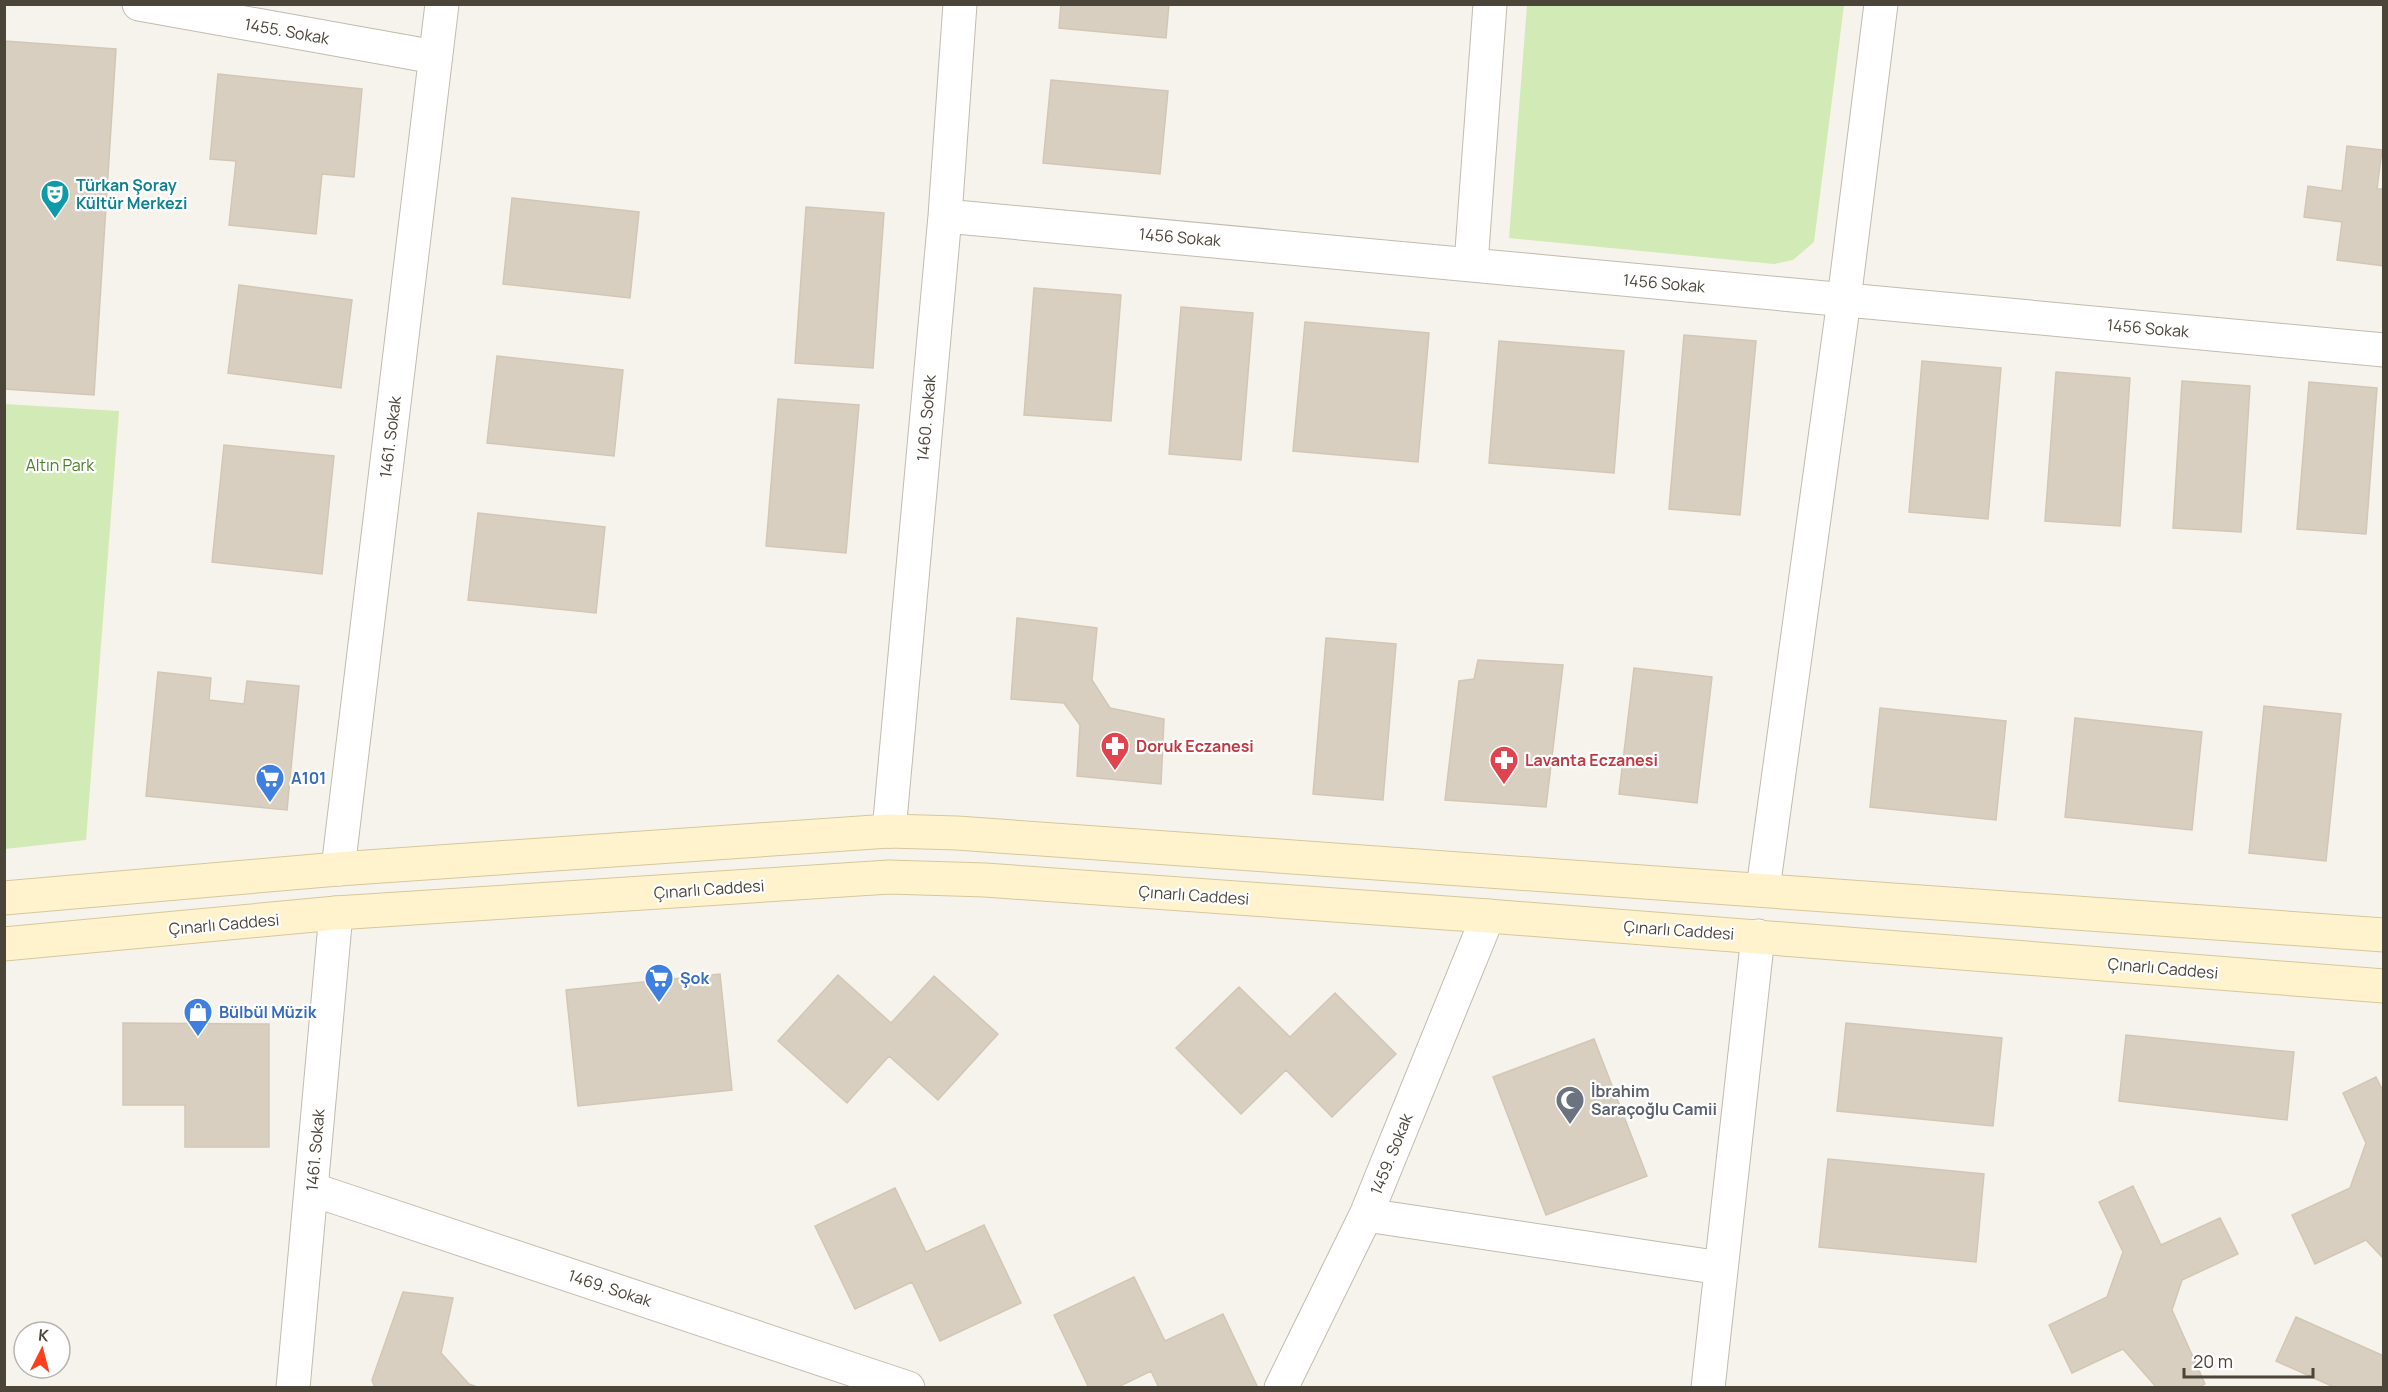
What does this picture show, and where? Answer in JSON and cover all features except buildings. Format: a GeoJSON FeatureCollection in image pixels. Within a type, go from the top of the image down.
{"type":"FeatureCollection","features":[{"type":"Feature","properties":{"kind":"main road"},"geometry":{"type":"LineString","coordinates":[[4,898],[338,869],[889,831],[957,833],[1763,889],[2384,935]]}},
{"type":"Feature","properties":{"kind":"main road"},"geometry":{"type":"LineString","coordinates":[[336,913],[338,869]]}},
{"type":"Feature","properties":{"kind":"main road","name":"Çınarlı Caddesi"},"geometry":{"type":"LineString","coordinates":[[4,944],[336,913],[889,877],[996,881],[1488,916],[2384,986]]}},
{"type":"Feature","properties":{"kind":"main road"},"geometry":{"type":"LineString","coordinates":[[1758,936],[1763,889]]}},
{"type":"Feature","properties":{"kind":"street","name":"1455. Sokak"},"geometry":{"type":"LineString","coordinates":[[139,4],[435,57]]}},
{"type":"Feature","properties":{"kind":"street","name":"1461. Sokak"},"geometry":{"type":"LineString","coordinates":[[338,869],[442,4]]}},
{"type":"Feature","properties":{"kind":"street","name":"1460. Sokak"},"geometry":{"type":"LineString","coordinates":[[889,831],[945,216],[960,4]]}},
{"type":"Feature","properties":{"kind":"street"},"geometry":{"type":"LineString","coordinates":[[1471,264],[1490,4]]}},
{"type":"Feature","properties":{"kind":"street"},"geometry":{"type":"LineString","coordinates":[[1763,889],[1844,300],[1881,4]]}},
{"type":"Feature","properties":{"kind":"street","name":"1456 Sokak"},"geometry":{"type":"LineString","coordinates":[[945,216],[2384,350]]}},
{"type":"Feature","properties":{"kind":"street","name":"1461. Sokak"},"geometry":{"type":"LineString","coordinates":[[293,1388],[336,913]]}},
{"type":"Feature","properties":{"kind":"street","name":"1459. Sokak"},"geometry":{"type":"LineString","coordinates":[[1281,1388],[1366,1215],[1488,916]]}},
{"type":"Feature","properties":{"kind":"street"},"geometry":{"type":"LineString","coordinates":[[1708,1388],[1758,936]]}},
{"type":"Feature","properties":{"kind":"street","name":"1469. Sokak"},"geometry":{"type":"LineString","coordinates":[[311,1189],[908,1388]]}},
{"type":"Feature","properties":{"kind":"street"},"geometry":{"type":"LineString","coordinates":[[1366,1215],[1721,1268]]}},
{"type":"Feature","properties":{"kind":"green space"},"geometry":{"type":"Polygon","coordinates":[[[1527,5],[1844,5],[1814,242],[1793,260],[1774,264],[1509,238],[1527,5]]]}},
{"type":"Feature","properties":{"kind":"green space","name":"Altın Park"},"geometry":{"type":"Polygon","coordinates":[[[5,404],[119,411],[86,840],[5,849],[5,404]]]}},
{"type":"Feature","properties":{"kind":"place","name":"Türkan Şoray Kültür Merkezi"},"geometry":{"type":"Point","coordinates":[55,220]}},
{"type":"Feature","properties":{"kind":"place","name":"Doruk Eczanesi"},"geometry":{"type":"Point","coordinates":[1115,772]}},
{"type":"Feature","properties":{"kind":"place","name":"Lavanta Eczanesi"},"geometry":{"type":"Point","coordinates":[1504,786]}},
{"type":"Feature","properties":{"kind":"place","name":"A101"},"geometry":{"type":"Point","coordinates":[270,804]}},
{"type":"Feature","properties":{"kind":"place","name":"Şok"},"geometry":{"type":"Point","coordinates":[659,1004]}},
{"type":"Feature","properties":{"kind":"place","name":"Bülbül Müzik"},"geometry":{"type":"Point","coordinates":[198,1038]}},
{"type":"Feature","properties":{"kind":"place","name":"İbrahim Saraçoğlu Camii"},"geometry":{"type":"Point","coordinates":[1570,1126]}}]}
